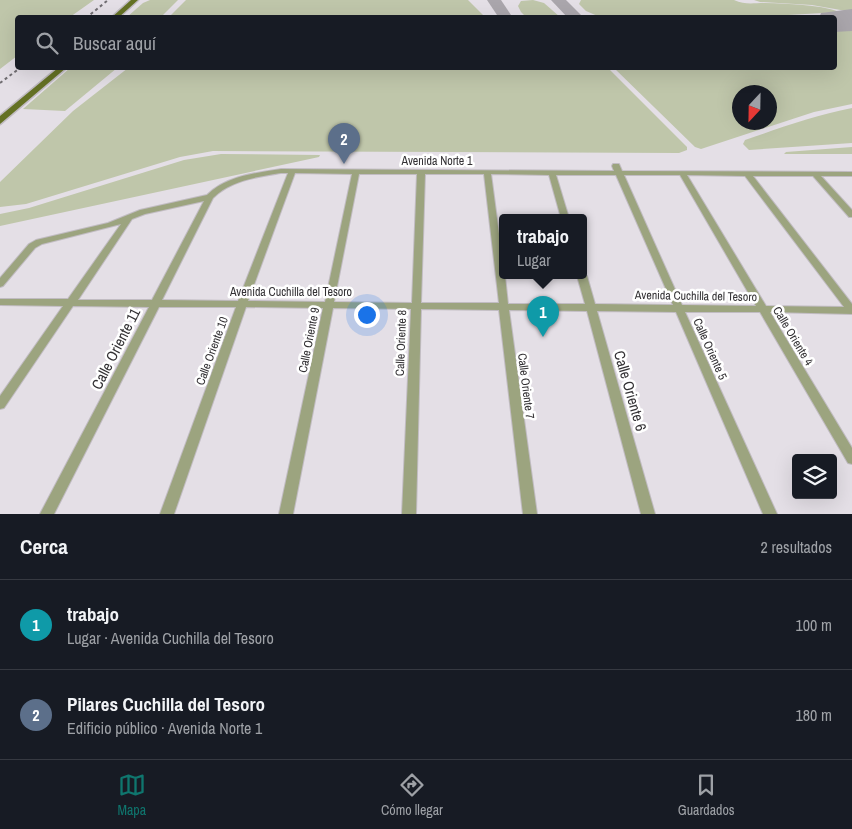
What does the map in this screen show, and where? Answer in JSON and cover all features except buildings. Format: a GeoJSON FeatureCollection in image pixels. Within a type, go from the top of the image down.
{"type":"FeatureCollection","features":[{"type":"Feature","properties":{"kind":"main road"},"geometry":{"type":"LineString","coordinates":[[118,15],[135,0]]}},
{"type":"Feature","properties":{"kind":"main road"},"geometry":{"type":"LineString","coordinates":[[124,15],[142,0]]}},
{"type":"Feature","properties":{"kind":"main road"},"geometry":{"type":"LineString","coordinates":[[0,113],[53,70]]}},
{"type":"Feature","properties":{"kind":"main road"},"geometry":{"type":"LineString","coordinates":[[0,121],[60,70]]}},
{"type":"Feature","properties":{"kind":"street","name":"Avenida Norte 1"},"geometry":{"type":"LineString","coordinates":[[0,284],[35,244],[111,225],[143,212],[210,197],[214,192],[230,183],[267,173],[293,170],[552,172],[618,169],[682,173],[852,174]]}},
{"type":"Feature","properties":{"kind":"street","name":"Calle Oriente 5"},"geometry":{"type":"LineString","coordinates":[[618,169],[770,514]]}},
{"type":"Feature","properties":{"kind":"street","name":"Calle Oriente 10"},"geometry":{"type":"LineString","coordinates":[[167,514],[242,304],[293,170]]}},
{"type":"Feature","properties":{"kind":"street","name":"Calle Oriente 9"},"geometry":{"type":"LineString","coordinates":[[286,514],[356,171]]}},
{"type":"Feature","properties":{"kind":"street","name":"Calle Oriente 8"},"geometry":{"type":"LineString","coordinates":[[409,514],[421,172]]}},
{"type":"Feature","properties":{"kind":"street","name":"Calle Oriente 7"},"geometry":{"type":"LineString","coordinates":[[487,172],[499,273]]}},
{"type":"Feature","properties":{"kind":"street"},"geometry":{"type":"LineString","coordinates":[[552,172],[564,214]]}},
{"type":"Feature","properties":{"kind":"street","name":"Calle Oriente 4"},"geometry":{"type":"LineString","coordinates":[[682,173],[852,460]]}},
{"type":"Feature","properties":{"kind":"street"},"geometry":{"type":"LineString","coordinates":[[748,174],[852,310]]}},
{"type":"Feature","properties":{"kind":"street"},"geometry":{"type":"LineString","coordinates":[[815,174],[852,214]]}},
{"type":"Feature","properties":{"kind":"street","name":"Calle Oriente 11"},"geometry":{"type":"LineString","coordinates":[[47,514],[210,197]]}},
{"type":"Feature","properties":{"kind":"street"},"geometry":{"type":"LineString","coordinates":[[0,405],[129,217]]}},
{"type":"Feature","properties":{"kind":"street","name":"Calle Oriente 7"},"geometry":{"type":"LineString","coordinates":[[500,279],[530,514]]}},
{"type":"Feature","properties":{"kind":"street","name":"Calle Oriente 6"},"geometry":{"type":"LineString","coordinates":[[583,279],[648,514]]}},
{"type":"Feature","properties":{"kind":"street","name":"Avenida Cuchilla del Tesoro"},"geometry":{"type":"LineString","coordinates":[[0,302],[852,310]]}},
{"type":"Feature","properties":{"kind":"green space"},"geometry":{"type":"Polygon","coordinates":[[[0,0],[94,0],[73,15],[15,15],[15,58],[0,69],[0,0]]]}},
{"type":"Feature","properties":{"kind":"green space"},"geometry":{"type":"Polygon","coordinates":[[[150,0],[178,0],[163,15],[129,15],[143,3],[150,0]]]}},
{"type":"Feature","properties":{"kind":"green space"},"geometry":{"type":"Polygon","coordinates":[[[186,0],[468,0],[483,15],[171,15],[186,0]]]}},
{"type":"Feature","properties":{"kind":"green space"},"geometry":{"type":"Polygon","coordinates":[[[533,0],[544,3],[558,15],[524,15],[518,6],[521,1],[533,0]]]}},
{"type":"Feature","properties":{"kind":"green space"},"geometry":{"type":"Polygon","coordinates":[[[581,0],[734,0],[745,3],[812,6],[840,12],[788,15],[595,15],[586,11],[579,4],[581,0]]]}},
{"type":"Feature","properties":{"kind":"green space"},"geometry":{"type":"Polygon","coordinates":[[[754,0],[852,0],[852,12],[812,5],[754,0]]]}},
{"type":"Feature","properties":{"kind":"green space"},"geometry":{"type":"Polygon","coordinates":[[[852,29],[852,104],[814,112],[777,124],[777,85],[732,85],[732,130],[759,130],[701,149],[695,147],[616,70],[837,70],[837,30],[852,29]]]}},
{"type":"Feature","properties":{"kind":"green space"},"geometry":{"type":"Polygon","coordinates":[[[68,70],[115,70],[65,111],[23,109],[68,70]]]}},
{"type":"Feature","properties":{"kind":"green space"},"geometry":{"type":"Polygon","coordinates":[[[125,70],[610,70],[687,147],[687,150],[679,153],[213,151],[180,157],[26,204],[0,207],[0,182],[73,111],[125,70]]]}},
{"type":"Feature","properties":{"kind":"green space"},"geometry":{"type":"Polygon","coordinates":[[[852,108],[852,143],[749,150],[743,144],[745,140],[825,114],[852,108]]]}},
{"type":"Feature","properties":{"kind":"green space"},"geometry":{"type":"Polygon","coordinates":[[[852,147],[852,154],[784,154],[786,152],[852,147]]]}},
{"type":"Feature","properties":{"kind":"green space"},"geometry":{"type":"Polygon","coordinates":[[[221,154],[320,155],[319,157],[0,226],[0,214],[29,208],[184,160],[221,154]]]}},
{"type":"Feature","properties":{"kind":"taxiway"},"geometry":{"type":"LineString","coordinates":[[494,0],[504,15]]}},
{"type":"Feature","properties":{"kind":"taxiway"},"geometry":{"type":"LineString","coordinates":[[558,0],[574,15]]}},
{"type":"Feature","properties":{"kind":"runway"},"geometry":{"type":"LineString","coordinates":[[837,21],[852,20]]}},
{"type":"Feature","properties":{"kind":"railway"},"geometry":{"type":"LineString","coordinates":[[90,15],[108,0]]}},
{"type":"Feature","properties":{"kind":"railway"},"geometry":{"type":"LineString","coordinates":[[0,83],[17,70]]}},
{"type":"Feature","properties":{"kind":"place","name":"Pilares Cuchilla del Tesoro"},"geometry":{"type":"Point","coordinates":[344,164]}},
{"type":"Feature","properties":{"kind":"place","name":"trabajo"},"geometry":{"type":"Point","coordinates":[543,337]}}]}
